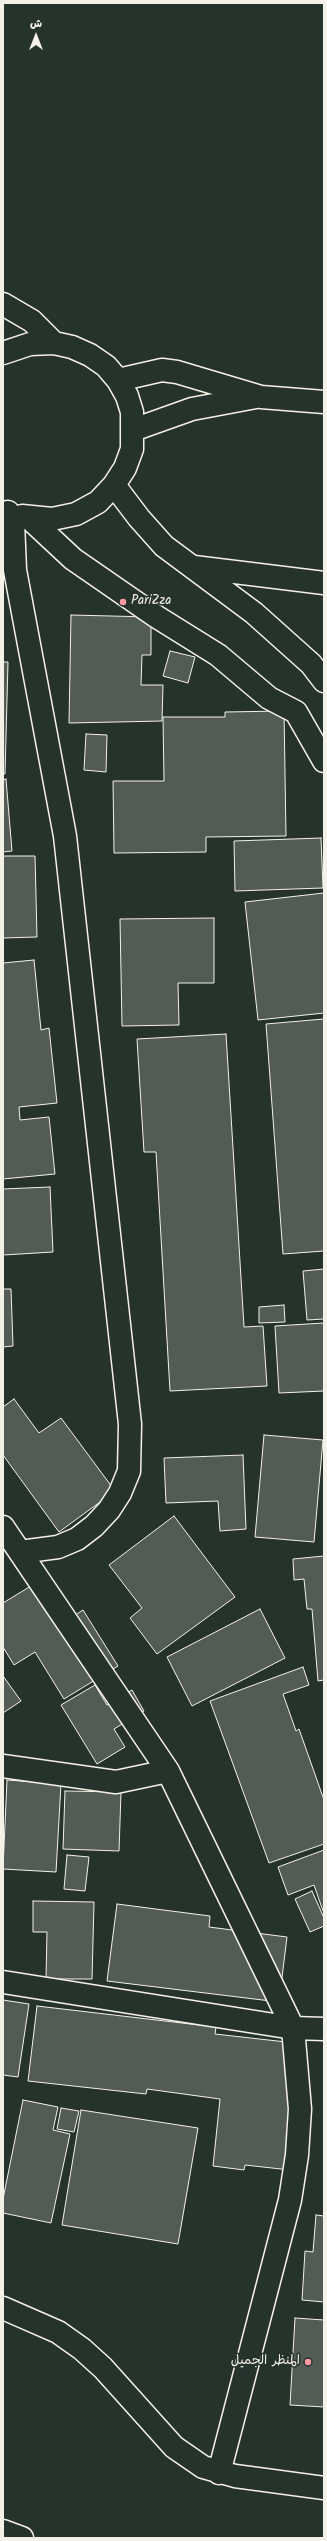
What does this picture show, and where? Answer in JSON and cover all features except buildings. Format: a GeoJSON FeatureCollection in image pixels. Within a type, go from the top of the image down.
{"type":"FeatureCollection","features":[{"type":"Feature","properties":{"kind":"main road"},"geometry":{"type":"LineString","coordinates":[[3,304],[32,321],[54,343]]}},
{"type":"Feature","properties":{"kind":"main road"},"geometry":{"type":"LineString","coordinates":[[3,353],[30,344],[54,343],[72,347],[90,355],[106,366],[118,380],[130,407],[133,430],[132,450],[125,468],[114,485],[98,502],[76,514],[52,519],[29,518],[5,510]]}},
{"type":"Feature","properties":{"kind":"main road"},"geometry":{"type":"LineString","coordinates":[[118,380],[162,370],[177,372],[261,397],[324,402]]}},
{"type":"Feature","properties":{"kind":"main road"},"geometry":{"type":"LineString","coordinates":[[133,430],[198,407],[261,397]]}},
{"type":"Feature","properties":{"kind":"main road"},"geometry":{"type":"LineString","coordinates":[[114,485],[151,532],[254,613],[311,664],[324,681]]}},
{"type":"Feature","properties":{"kind":"main road"},"geometry":{"type":"LineString","coordinates":[[5,510],[14,522],[14,570],[65,836],[130,1424],[129,1471],[120,1493],[109,1510],[94,1526],[77,1538],[58,1547],[20,1552]]}},
{"type":"Feature","properties":{"kind":"main road"},"geometry":{"type":"LineString","coordinates":[[29,518],[73,559],[157,617],[218,655],[269,698],[296,712],[324,761]]}},
{"type":"Feature","properties":{"kind":"main road"},"geometry":{"type":"LineString","coordinates":[[193,566],[324,583]]}},
{"type":"Feature","properties":{"kind":"main road"},"geometry":{"type":"LineString","coordinates":[[3,1527],[168,1771],[293,2028],[300,2110],[297,2155],[290,2200],[219,2473]]}},
{"type":"Feature","properties":{"kind":"main road"},"geometry":{"type":"LineString","coordinates":[[3,1766],[116,1782],[168,1771]]}},
{"type":"Feature","properties":{"kind":"main road"},"geometry":{"type":"LineString","coordinates":[[3,1982],[293,2028],[324,2029]]}},
{"type":"Feature","properties":{"kind":"main road"},"geometry":{"type":"LineString","coordinates":[[3,2308],[58,2332],[82,2349],[103,2368],[174,2447],[203,2467],[219,2473],[324,2488]]}},
{"type":"Feature","properties":{"kind":"main road"},"geometry":{"type":"LineString","coordinates":[[3,2531],[22,2538]]}},
{"type":"Feature","properties":{"kind":"place","name":"PariZza"},"geometry":{"type":"Point","coordinates":[123,602]}},
{"type":"Feature","properties":{"kind":"place","name":"المنظر الجميل"},"geometry":{"type":"Point","coordinates":[308,2362]}}]}
